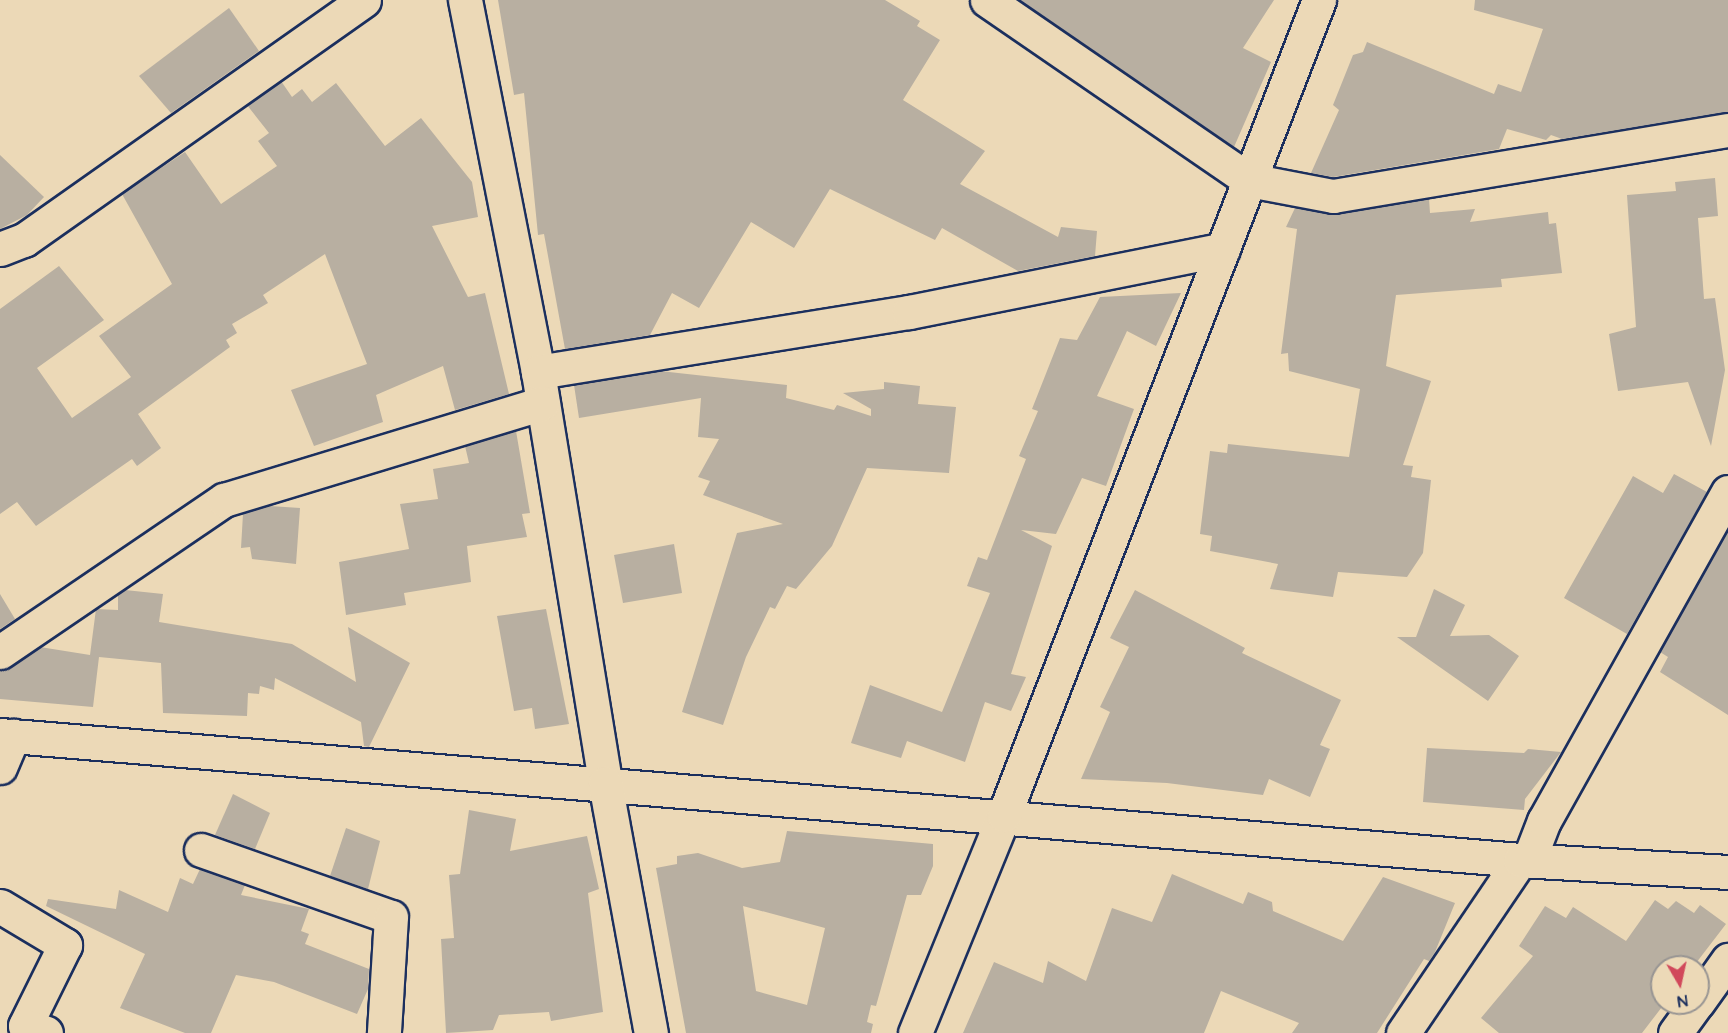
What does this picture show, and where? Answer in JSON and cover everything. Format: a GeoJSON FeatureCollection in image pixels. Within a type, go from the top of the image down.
{"type":"FeatureCollection","features":[{"type":"Feature","properties":{"kind":"street"},"geometry":{"type":"LineString","coordinates":[[0,249],[24,240],[364,0]]}},
{"type":"Feature","properties":{"kind":"street"},"geometry":{"type":"LineString","coordinates":[[465,0],[541,388],[605,783],[651,1033]]}},
{"type":"Feature","properties":{"kind":"street"},"geometry":{"type":"LineString","coordinates":[[987,0],[1249,180],[1334,196],[1728,130]]}},
{"type":"Feature","properties":{"kind":"street"},"geometry":{"type":"LineString","coordinates":[[915,1033],[1004,815],[1319,0]]}},
{"type":"Feature","properties":{"kind":"street"},"geometry":{"type":"LineString","coordinates":[[0,652],[224,500],[541,388],[1223,249]]}},
{"type":"Feature","properties":{"kind":"street"},"geometry":{"type":"LineString","coordinates":[[1402,1033],[1525,859],[1728,492]]}},
{"type":"Feature","properties":{"kind":"street"},"geometry":{"type":"LineString","coordinates":[[0,767],[6,736],[1004,815],[1525,859],[1728,872]]}},
{"type":"Feature","properties":{"kind":"street"},"geometry":{"type":"LineString","coordinates":[[201,850],[391,917],[384,1033]]}},
{"type":"Feature","properties":{"kind":"street"},"geometry":{"type":"LineString","coordinates":[[0,906],[64,945],[25,1026],[46,1033]]}},
{"type":"Feature","properties":{"kind":"street"},"geometry":{"type":"LineString","coordinates":[[1710,986],[1728,960]]}},
{"type":"Feature","properties":{"kind":"street"},"geometry":{"type":"LineString","coordinates":[[1675,1033],[1689,1015]]}},
{"type":"Feature","properties":{"kind":"building"},"geometry":{"type":"Polygon","coordinates":[[[498,0],[885,0],[920,21],[917,26],[940,40],[903,100],[985,151],[960,184],[1058,237],[1061,227],[1097,231],[1095,256],[1018,271],[942,228],[935,240],[830,189],[794,248],[751,222],[699,308],[672,293],[650,335],[565,349],[544,234],[538,235],[524,93],[514,95],[498,0]]]}},
{"type":"Feature","properties":{"kind":"building"},"geometry":{"type":"Polygon","coordinates":[[[1020,0],[1274,0],[1243,48],[1271,62],[1234,147],[1020,0]]]}},
{"type":"Feature","properties":{"kind":"building"},"geometry":{"type":"Polygon","coordinates":[[[1475,0],[1728,0],[1728,112],[1562,139],[1551,135],[1546,140],[1507,129],[1499,149],[1333,177],[1311,173],[1339,110],[1333,105],[1353,55],[1363,52],[1367,42],[1494,94],[1498,84],[1521,92],[1543,29],[1474,10],[1475,0]]]}},
{"type":"Feature","properties":{"kind":"building"},"geometry":{"type":"Polygon","coordinates":[[[229,8],[259,51],[171,113],[139,76],[229,8]]]}},
{"type":"Feature","properties":{"kind":"building"},"geometry":{"type":"Polygon","coordinates":[[[281,81],[292,97],[302,89],[312,102],[336,83],[385,146],[421,118],[472,182],[478,217],[432,226],[468,297],[485,293],[509,394],[455,410],[443,366],[376,395],[383,422],[314,446],[291,390],[367,364],[325,254],[263,295],[268,303],[232,324],[237,333],[226,340],[230,347],[138,414],[161,448],[137,466],[132,459],[36,526],[17,502],[0,514],[0,309],[59,266],[104,320],[37,368],[72,418],[131,377],[99,336],[172,284],[122,194],[185,152],[221,204],[277,166],[258,141],[269,133],[247,105],[281,81]]]}},
{"type":"Feature","properties":{"kind":"building"},"geometry":{"type":"Polygon","coordinates":[[[0,155],[44,197],[27,215],[0,229],[0,155]]]}},
{"type":"Feature","properties":{"kind":"building"},"geometry":{"type":"Polygon","coordinates":[[[1715,178],[1718,216],[1698,218],[1704,299],[1715,298],[1725,370],[1711,446],[1688,382],[1618,391],[1609,334],[1636,327],[1627,195],[1676,191],[1675,182],[1715,178]]]}},
{"type":"Feature","properties":{"kind":"building"},"geometry":{"type":"Polygon","coordinates":[[[1429,199],[1430,213],[1475,209],[1470,222],[1548,212],[1549,224],[1556,223],[1562,273],[1501,279],[1502,287],[1396,295],[1386,366],[1431,381],[1403,465],[1413,466],[1411,477],[1431,480],[1423,553],[1407,577],[1338,572],[1333,597],[1270,589],[1278,564],[1210,551],[1212,536],[1200,534],[1210,451],[1227,453],[1228,444],[1349,457],[1360,389],[1289,371],[1288,353],[1281,354],[1297,229],[1286,227],[1295,208],[1336,215],[1429,199]]]}},
{"type":"Feature","properties":{"kind":"building"},"geometry":{"type":"Polygon","coordinates":[[[1181,293],[1156,346],[1127,331],[1097,396],[1134,409],[1106,486],[1082,478],[1056,534],[1021,530],[1052,546],[1011,674],[1026,677],[1011,711],[985,702],[965,762],[907,741],[901,758],[851,743],[870,685],[942,712],[990,593],[967,586],[978,557],[987,560],[1026,459],[1019,456],[1038,411],[1032,409],[1060,338],[1077,340],[1100,297],[1181,293]]]}},
{"type":"Feature","properties":{"kind":"building"},"geometry":{"type":"Polygon","coordinates":[[[660,371],[787,385],[786,398],[834,410],[837,405],[871,416],[871,409],[843,393],[884,389],[884,382],[920,386],[918,404],[956,407],[949,473],[867,468],[832,546],[796,589],[787,586],[775,609],[770,607],[746,657],[723,725],[682,712],[737,533],[783,524],[703,495],[710,481],[698,477],[719,439],[698,437],[701,398],[579,418],[574,385],[660,371]]]}},
{"type":"Feature","properties":{"kind":"building"},"geometry":{"type":"Polygon","coordinates":[[[516,431],[530,513],[522,514],[527,537],[467,546],[471,582],[404,593],[406,605],[346,615],[339,562],[409,549],[400,504],[438,499],[433,469],[469,463],[465,446],[516,431]]]}},
{"type":"Feature","properties":{"kind":"building"},"geometry":{"type":"Polygon","coordinates":[[[1674,474],[1707,492],[1627,634],[1564,598],[1633,476],[1663,493],[1674,474]]]}},
{"type":"Feature","properties":{"kind":"building"},"geometry":{"type":"Polygon","coordinates":[[[270,506],[300,508],[296,564],[252,559],[250,547],[241,548],[243,514],[270,506]]]}},
{"type":"Feature","properties":{"kind":"building"},"geometry":{"type":"Polygon","coordinates":[[[1728,530],[1728,715],[1660,672],[1668,657],[1660,652],[1728,530]]]}},
{"type":"Feature","properties":{"kind":"building"},"geometry":{"type":"Polygon","coordinates":[[[674,544],[682,593],[623,603],[614,555],[674,544]]]}},
{"type":"Feature","properties":{"kind":"building"},"geometry":{"type":"Polygon","coordinates":[[[1434,589],[1465,605],[1450,636],[1489,635],[1519,656],[1488,701],[1397,637],[1416,637],[1434,589]]]}},
{"type":"Feature","properties":{"kind":"building"},"geometry":{"type":"Polygon","coordinates":[[[125,590],[163,594],[159,622],[292,644],[356,682],[348,627],[410,663],[369,747],[364,746],[361,722],[275,678],[274,690],[260,686],[259,694],[248,693],[247,716],[163,713],[161,663],[99,657],[93,707],[0,699],[0,671],[40,647],[90,655],[96,609],[118,610],[118,594],[125,590]]]}},
{"type":"Feature","properties":{"kind":"building"},"geometry":{"type":"Polygon","coordinates":[[[1135,590],[1245,648],[1242,653],[1341,700],[1320,745],[1330,749],[1310,797],[1269,779],[1263,795],[1167,783],[1081,779],[1110,712],[1100,707],[1129,647],[1110,638],[1135,590]]]}},
{"type":"Feature","properties":{"kind":"building"},"geometry":{"type":"Polygon","coordinates":[[[0,594],[15,619],[0,629],[0,594]]]}},
{"type":"Feature","properties":{"kind":"building"},"geometry":{"type":"Polygon","coordinates":[[[546,609],[569,724],[535,729],[532,708],[514,711],[497,616],[546,609]]]}},
{"type":"Feature","properties":{"kind":"building"},"geometry":{"type":"Polygon","coordinates":[[[1427,748],[1524,753],[1528,749],[1561,752],[1525,799],[1524,810],[1423,802],[1427,748]]]}},
{"type":"Feature","properties":{"kind":"building"},"geometry":{"type":"Polygon","coordinates":[[[233,794],[270,813],[255,849],[215,835],[233,794]]]}},
{"type":"Feature","properties":{"kind":"building"},"geometry":{"type":"Polygon","coordinates":[[[469,810],[516,819],[510,851],[587,836],[599,889],[588,893],[603,1012],[551,1021],[549,1012],[499,1015],[493,1030],[446,1033],[441,939],[454,938],[449,875],[460,874],[469,810]]]}},
{"type":"Feature","properties":{"kind":"building"},"geometry":{"type":"Polygon","coordinates":[[[346,828],[380,841],[368,889],[330,876],[346,828]]]}},
{"type":"Feature","properties":{"kind":"building"},"geometry":{"type":"Polygon","coordinates":[[[787,831],[933,844],[933,866],[921,895],[907,895],[876,1006],[871,1005],[867,1022],[873,1024],[871,1033],[686,1033],[656,868],[677,864],[677,856],[698,853],[742,868],[780,862],[787,831]],[[743,906],[756,991],[807,1005],[825,928],[743,906]]]}},
{"type":"Feature","properties":{"kind":"building"},"geometry":{"type":"Polygon","coordinates":[[[200,869],[245,885],[241,895],[309,909],[301,931],[309,934],[305,944],[369,969],[368,989],[357,1014],[274,982],[236,975],[211,1033],[185,1033],[120,1008],[145,954],[46,906],[48,899],[116,909],[119,890],[168,912],[180,878],[193,884],[200,869]]]}},
{"type":"Feature","properties":{"kind":"building"},"geometry":{"type":"Polygon","coordinates":[[[1172,874],[1243,904],[1248,892],[1272,902],[1273,911],[1343,941],[1383,877],[1455,903],[1435,952],[1429,961],[1424,959],[1377,1033],[1292,1033],[1299,1023],[1221,991],[1204,1033],[963,1033],[994,962],[1043,983],[1048,961],[1086,981],[1112,908],[1152,922],[1172,874]]]}},
{"type":"Feature","properties":{"kind":"building"},"geometry":{"type":"Polygon","coordinates":[[[1655,900],[1668,909],[1676,901],[1694,913],[1700,905],[1726,924],[1702,955],[1650,955],[1650,1015],[1656,1015],[1642,1033],[1499,1033],[1481,1018],[1533,956],[1519,946],[1545,906],[1566,918],[1573,907],[1626,941],[1655,900]]]}}]}
